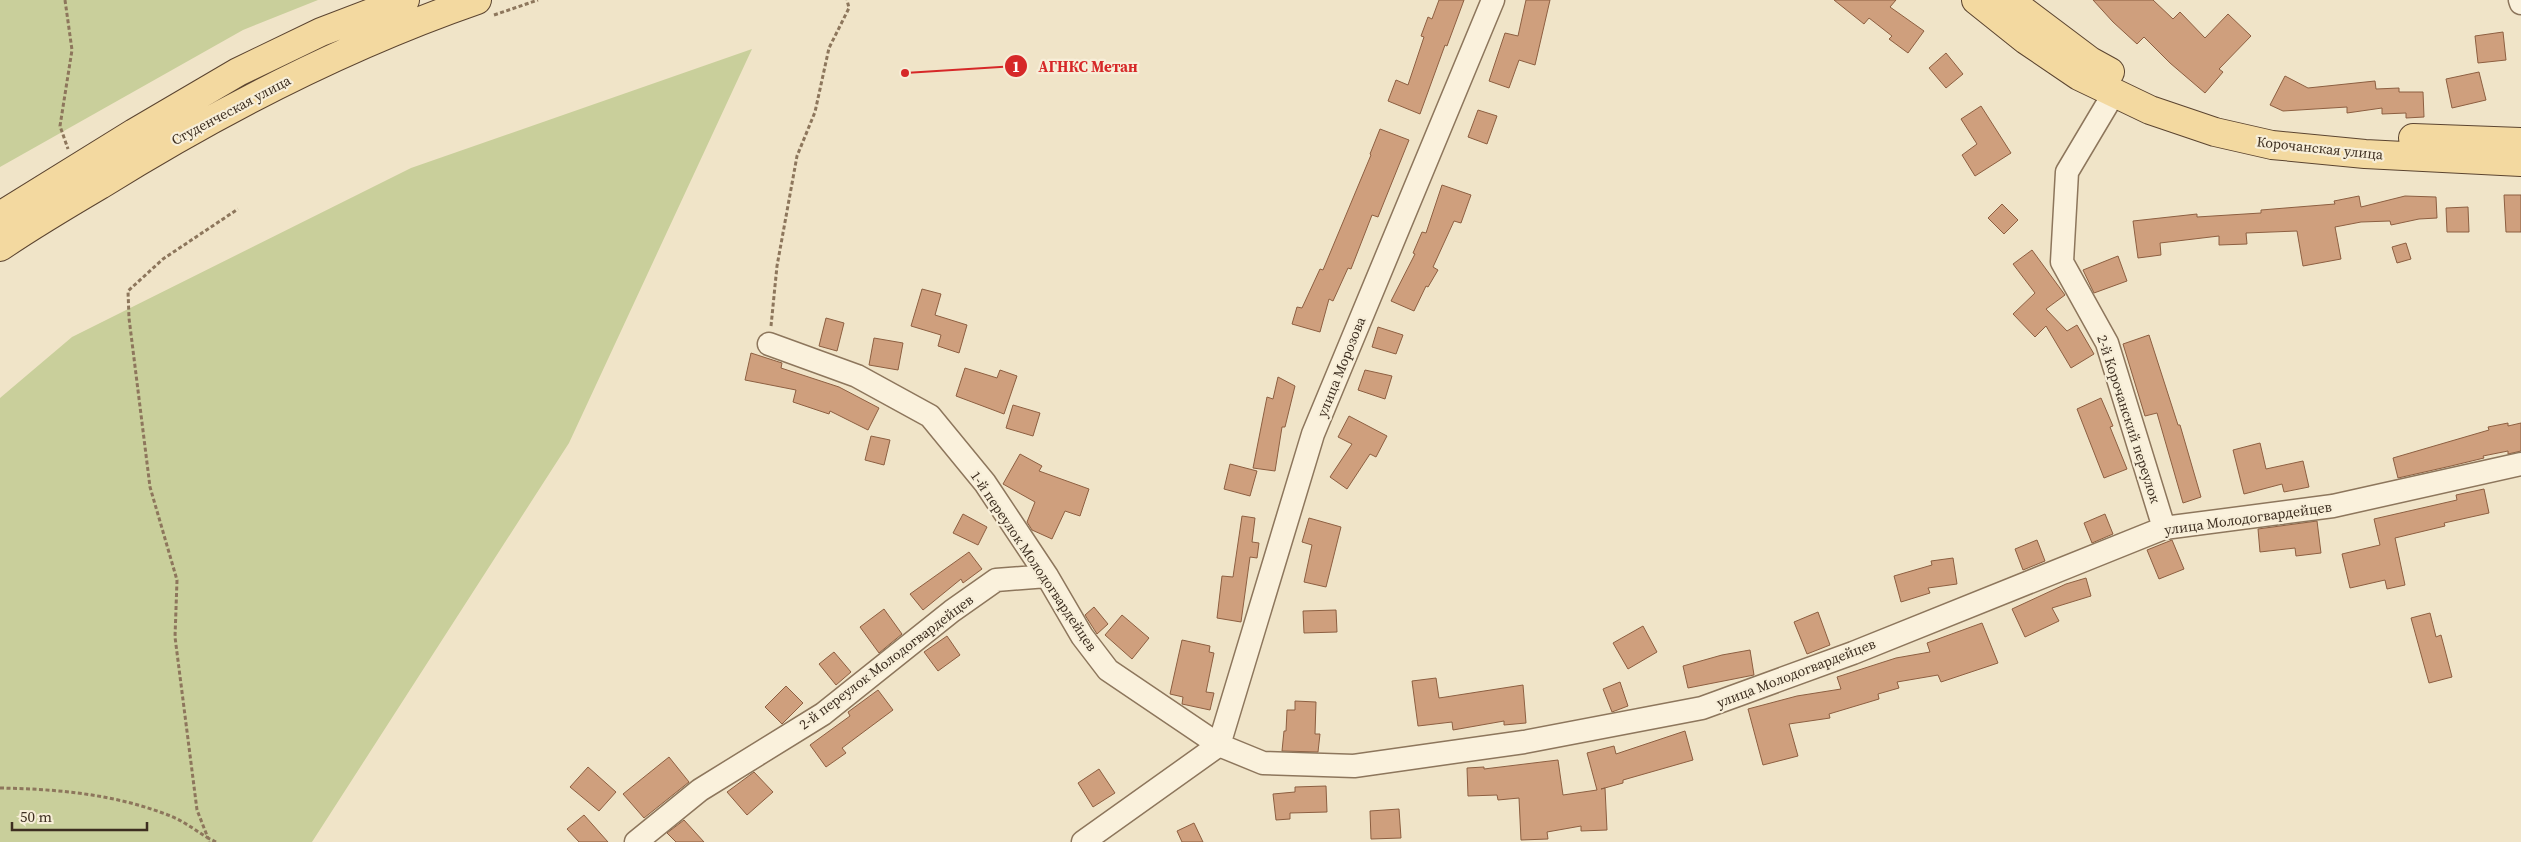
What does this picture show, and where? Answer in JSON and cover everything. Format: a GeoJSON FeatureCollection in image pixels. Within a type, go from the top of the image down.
{"type":"FeatureCollection","features":[{"type":"Feature","properties":{"kind":"main road","name":"Студенческая улица"},"geometry":{"type":"LineString","coordinates":[[0,216],[134,133],[238,72],[321,32],[404,0]]}},
{"type":"Feature","properties":{"kind":"main road","name":"Корочанская улица"},"geometry":{"type":"LineString","coordinates":[[1976,0],[2056,62],[2150,110],[2215,132],[2272,145],[2365,154],[2521,162]]}},
{"type":"Feature","properties":{"kind":"main road","name":"Корочанская улица"},"geometry":{"type":"LineString","coordinates":[[2009,0],[2090,61],[2156,96],[2222,118],[2272,128],[2339,134],[2521,142]]}},
{"type":"Feature","properties":{"kind":"main road","name":"Студенческая улица"},"geometry":{"type":"LineString","coordinates":[[0,247],[170,141],[323,62],[440,13],[484,8]]}},
{"type":"Feature","properties":{"kind":"street","name":"улица Морозова"},"geometry":{"type":"LineString","coordinates":[[1219,745],[1314,434],[1493,0]]}},
{"type":"Feature","properties":{"kind":"street","name":"2-й Корочанский переулок"},"geometry":{"type":"LineString","coordinates":[[2114,93],[2067,172],[2062,262],[2107,343],[2164,528]]}},
{"type":"Feature","properties":{"kind":"street","name":"1-й переулок Молодогвардейцев"},"geometry":{"type":"LineString","coordinates":[[769,344],[857,376],[930,416],[985,483],[1047,576],[1082,636],[1108,670],[1219,745]]}},
{"type":"Feature","properties":{"kind":"street","name":"улица Молодогвардейцев"},"geometry":{"type":"LineString","coordinates":[[1219,745],[1263,763],[1354,766],[1524,742],[1702,708],[1853,653],[2164,528],[2333,506],[2521,464]]}},
{"type":"Feature","properties":{"kind":"street","name":"2-й переулок Молодогвардейцев"},"geometry":{"type":"LineString","coordinates":[[636,842],[700,790],[823,714],[952,611],[996,580],[1047,576]]}},
{"type":"Feature","properties":{"kind":"street"},"geometry":{"type":"LineString","coordinates":[[1082,842],[1219,745]]}},
{"type":"Feature","properties":{"kind":"path"},"geometry":{"type":"LineString","coordinates":[[65,0],[72,50],[60,126],[68,149]]}},
{"type":"Feature","properties":{"kind":"path"},"geometry":{"type":"LineString","coordinates":[[484,8],[538,0]]}},
{"type":"Feature","properties":{"kind":"path"},"geometry":{"type":"LineString","coordinates":[[769,344],[777,266],[797,156],[815,112],[829,48],[849,8],[847,0]]}},
{"type":"Feature","properties":{"kind":"path"},"geometry":{"type":"LineString","coordinates":[[208,840],[197,810],[175,637],[177,580],[150,488],[129,318],[128,291],[163,259],[238,209]]}},
{"type":"Feature","properties":{"kind":"path"},"geometry":{"type":"LineString","coordinates":[[0,788],[42,789],[102,795],[169,815],[208,840],[216,842]]}},
{"type":"Feature","properties":{"kind":"green space"},"geometry":{"type":"Polygon","coordinates":[[[0,0],[318,0],[243,30],[0,167],[0,0]]]}},
{"type":"Feature","properties":{"kind":"green space"},"geometry":{"type":"Polygon","coordinates":[[[752,49],[569,443],[312,842],[0,842],[0,398],[72,337],[411,168],[752,49]]]}},
{"type":"Feature","properties":{"kind":"building"},"geometry":{"type":"Polygon","coordinates":[[[1439,0],[1464,0],[1447,46],[1445,45],[1420,114],[1388,101],[1396,80],[1408,85],[1424,37],[1421,36],[1428,17],[1432,19],[1439,0]]]}},
{"type":"Feature","properties":{"kind":"building"},"geometry":{"type":"Polygon","coordinates":[[[1526,0],[1550,0],[1535,65],[1519,60],[1509,88],[1489,81],[1505,33],[1518,36],[1526,0]]]}},
{"type":"Feature","properties":{"kind":"building"},"geometry":{"type":"Polygon","coordinates":[[[1834,0],[1896,0],[1890,7],[1924,31],[1908,53],[1889,39],[1892,36],[1869,18],[1864,24],[1834,0]]]}},
{"type":"Feature","properties":{"kind":"building"},"geometry":{"type":"Polygon","coordinates":[[[2093,0],[2153,0],[2173,19],[2180,12],[2205,38],[2228,14],[2251,36],[2219,69],[2223,72],[2205,93],[2170,63],[2144,37],[2137,44],[2093,0]]]}},
{"type":"Feature","properties":{"kind":"building"},"geometry":{"type":"Polygon","coordinates":[[[2503,32],[2506,60],[2478,63],[2475,36],[2503,32]]]}},
{"type":"Feature","properties":{"kind":"building"},"geometry":{"type":"Polygon","coordinates":[[[1946,53],[1963,74],[1946,88],[1929,68],[1946,53]]]}},
{"type":"Feature","properties":{"kind":"building"},"geometry":{"type":"Polygon","coordinates":[[[2479,72],[2486,100],[2452,108],[2446,79],[2479,72]]]}},
{"type":"Feature","properties":{"kind":"building"},"geometry":{"type":"Polygon","coordinates":[[[2285,76],[2308,88],[2375,81],[2376,89],[2399,88],[2399,92],[2423,92],[2424,117],[2406,118],[2406,113],[2382,114],[2382,108],[2347,113],[2347,107],[2283,111],[2270,105],[2285,76]]]}},
{"type":"Feature","properties":{"kind":"building"},"geometry":{"type":"Polygon","coordinates":[[[1981,106],[2011,153],[1975,176],[1962,155],[1977,144],[1961,119],[1981,106]]]}},
{"type":"Feature","properties":{"kind":"building"},"geometry":{"type":"Polygon","coordinates":[[[1478,110],[1497,116],[1487,144],[1468,137],[1478,110]]]}},
{"type":"Feature","properties":{"kind":"building"},"geometry":{"type":"Polygon","coordinates":[[[1380,129],[1409,140],[1378,217],[1372,215],[1351,269],[1348,268],[1333,301],[1329,299],[1320,332],[1292,324],[1297,307],[1302,308],[1320,269],[1323,270],[1380,129]]]}},
{"type":"Feature","properties":{"kind":"building"},"geometry":{"type":"Polygon","coordinates":[[[1442,185],[1471,195],[1461,223],[1454,221],[1433,267],[1438,270],[1428,287],[1426,286],[1414,311],[1391,301],[1415,254],[1413,253],[1422,232],[1426,233],[1442,185]]]}},
{"type":"Feature","properties":{"kind":"building"},"geometry":{"type":"Polygon","coordinates":[[[2504,195],[2521,195],[2521,232],[2506,232],[2504,195]]]}},
{"type":"Feature","properties":{"kind":"building"},"geometry":{"type":"Polygon","coordinates":[[[2359,196],[2361,207],[2405,196],[2436,197],[2437,218],[2419,219],[2391,225],[2390,221],[2361,222],[2335,227],[2341,259],[2303,266],[2297,231],[2246,233],[2247,244],[2219,245],[2219,236],[2160,243],[2161,255],[2138,258],[2133,221],[2197,214],[2197,217],[2261,213],[2261,210],[2335,204],[2334,201],[2359,196]]]}},
{"type":"Feature","properties":{"kind":"building"},"geometry":{"type":"Polygon","coordinates":[[[2002,204],[2018,220],[2004,234],[1988,218],[2002,204]]]}},
{"type":"Feature","properties":{"kind":"building"},"geometry":{"type":"Polygon","coordinates":[[[2468,207],[2469,232],[2447,232],[2446,208],[2468,207]]]}},
{"type":"Feature","properties":{"kind":"building"},"geometry":{"type":"Polygon","coordinates":[[[2406,243],[2411,259],[2397,263],[2392,247],[2406,243]]]}},
{"type":"Feature","properties":{"kind":"building"},"geometry":{"type":"Polygon","coordinates":[[[2032,250],[2065,295],[2046,309],[2067,331],[2077,325],[2094,354],[2071,368],[2046,326],[2035,337],[2013,314],[2035,293],[2013,264],[2032,250]]]}},
{"type":"Feature","properties":{"kind":"building"},"geometry":{"type":"Polygon","coordinates":[[[2118,256],[2127,281],[2094,293],[2083,270],[2118,256]]]}},
{"type":"Feature","properties":{"kind":"building"},"geometry":{"type":"Polygon","coordinates":[[[922,289],[941,294],[935,315],[967,325],[959,353],[938,346],[941,335],[911,326],[922,289]]]}},
{"type":"Feature","properties":{"kind":"building"},"geometry":{"type":"Polygon","coordinates":[[[826,318],[844,323],[837,351],[819,346],[826,318]]]}},
{"type":"Feature","properties":{"kind":"building"},"geometry":{"type":"Polygon","coordinates":[[[1378,327],[1403,335],[1396,354],[1372,347],[1378,327]]]}},
{"type":"Feature","properties":{"kind":"building"},"geometry":{"type":"Polygon","coordinates":[[[2149,335],[2178,425],[2180,425],[2201,497],[2183,503],[2157,413],[2145,416],[2123,344],[2149,335]]]}},
{"type":"Feature","properties":{"kind":"building"},"geometry":{"type":"Polygon","coordinates":[[[874,338],[903,343],[898,370],[869,365],[874,338]]]}},
{"type":"Feature","properties":{"kind":"building"},"geometry":{"type":"Polygon","coordinates":[[[751,353],[782,363],[781,368],[839,387],[879,408],[868,430],[830,411],[829,414],[793,402],[796,390],[745,380],[751,353]]]}},
{"type":"Feature","properties":{"kind":"building"},"geometry":{"type":"Polygon","coordinates":[[[965,368],[997,378],[1000,370],[1017,376],[1004,414],[956,396],[965,368]]]}},
{"type":"Feature","properties":{"kind":"building"},"geometry":{"type":"Polygon","coordinates":[[[1365,370],[1392,376],[1385,399],[1358,390],[1365,370]]]}},
{"type":"Feature","properties":{"kind":"building"},"geometry":{"type":"Polygon","coordinates":[[[1278,377],[1295,386],[1285,427],[1282,427],[1275,471],[1253,468],[1267,397],[1273,399],[1278,377]]]}},
{"type":"Feature","properties":{"kind":"building"},"geometry":{"type":"Polygon","coordinates":[[[2101,398],[2113,426],[2110,427],[2127,469],[2104,478],[2077,409],[2101,398]]]}},
{"type":"Feature","properties":{"kind":"building"},"geometry":{"type":"Polygon","coordinates":[[[1013,405],[1040,413],[1033,436],[1006,428],[1013,405]]]}},
{"type":"Feature","properties":{"kind":"building"},"geometry":{"type":"Polygon","coordinates":[[[1349,416],[1387,436],[1376,457],[1370,454],[1347,489],[1330,477],[1352,444],[1338,437],[1349,416]]]}},
{"type":"Feature","properties":{"kind":"building"},"geometry":{"type":"Polygon","coordinates":[[[2508,423],[2508,426],[2521,423],[2521,451],[2508,454],[2508,451],[2483,456],[2484,458],[2398,478],[2393,458],[2489,430],[2488,427],[2508,423]]]}},
{"type":"Feature","properties":{"kind":"building"},"geometry":{"type":"Polygon","coordinates":[[[871,436],[890,440],[884,465],[865,460],[871,436]]]}},
{"type":"Feature","properties":{"kind":"building"},"geometry":{"type":"Polygon","coordinates":[[[2260,443],[2266,469],[2303,461],[2309,487],[2284,492],[2282,484],[2244,494],[2233,450],[2260,443]]]}},
{"type":"Feature","properties":{"kind":"building"},"geometry":{"type":"Polygon","coordinates":[[[1020,454],[1042,466],[1039,471],[1089,489],[1080,516],[1065,511],[1052,539],[1032,530],[1027,522],[1035,502],[1003,484],[1020,454]]]}},
{"type":"Feature","properties":{"kind":"building"},"geometry":{"type":"Polygon","coordinates":[[[1230,464],[1257,471],[1250,496],[1224,489],[1230,464]]]}},
{"type":"Feature","properties":{"kind":"building"},"geometry":{"type":"Polygon","coordinates":[[[2484,489],[2489,513],[2444,523],[2445,526],[2395,538],[2405,585],[2387,589],[2385,580],[2350,588],[2342,554],[2380,545],[2374,519],[2457,500],[2456,495],[2484,489]]]}},
{"type":"Feature","properties":{"kind":"building"},"geometry":{"type":"Polygon","coordinates":[[[963,514],[987,527],[978,545],[953,533],[963,514]]]}},
{"type":"Feature","properties":{"kind":"building"},"geometry":{"type":"Polygon","coordinates":[[[2105,514],[2113,534],[2092,543],[2084,523],[2105,514]]]}},
{"type":"Feature","properties":{"kind":"building"},"geometry":{"type":"Polygon","coordinates":[[[1242,516],[1255,518],[1252,542],[1259,543],[1257,558],[1250,557],[1241,622],[1217,618],[1222,576],[1233,577],[1242,516]]]}},
{"type":"Feature","properties":{"kind":"building"},"geometry":{"type":"Polygon","coordinates":[[[1309,518],[1341,527],[1326,587],[1304,582],[1312,545],[1302,542],[1309,518]]]}},
{"type":"Feature","properties":{"kind":"building"},"geometry":{"type":"Polygon","coordinates":[[[2317,521],[2321,553],[2296,556],[2295,548],[2260,552],[2258,529],[2317,521]]]}},
{"type":"Feature","properties":{"kind":"building"},"geometry":{"type":"Polygon","coordinates":[[[2037,540],[2045,561],[2023,570],[2015,549],[2037,540]]]}},
{"type":"Feature","properties":{"kind":"building"},"geometry":{"type":"Polygon","coordinates":[[[2172,540],[2184,569],[2159,579],[2147,550],[2172,540]]]}},
{"type":"Feature","properties":{"kind":"building"},"geometry":{"type":"Polygon","coordinates":[[[969,552],[982,569],[963,583],[961,579],[923,610],[910,594],[969,552]]]}},
{"type":"Feature","properties":{"kind":"building"},"geometry":{"type":"Polygon","coordinates":[[[1953,558],[1957,584],[1928,588],[1930,593],[1901,602],[1894,576],[1932,565],[1931,561],[1953,558]]]}},
{"type":"Feature","properties":{"kind":"building"},"geometry":{"type":"Polygon","coordinates":[[[2086,578],[2091,596],[2052,608],[2059,621],[2025,637],[2012,609],[2066,584],[2086,578]]]}},
{"type":"Feature","properties":{"kind":"building"},"geometry":{"type":"Polygon","coordinates":[[[1094,607],[1108,624],[1097,634],[1085,615],[1094,607]]]}},
{"type":"Feature","properties":{"kind":"building"},"geometry":{"type":"Polygon","coordinates":[[[884,609],[902,634],[879,653],[860,627],[884,609]]]}},
{"type":"Feature","properties":{"kind":"building"},"geometry":{"type":"Polygon","coordinates":[[[1336,610],[1337,632],[1304,633],[1303,611],[1336,610]]]}},
{"type":"Feature","properties":{"kind":"building"},"geometry":{"type":"Polygon","coordinates":[[[1818,612],[1830,645],[1807,654],[1794,622],[1818,612]]]}},
{"type":"Feature","properties":{"kind":"building"},"geometry":{"type":"Polygon","coordinates":[[[2430,613],[2436,637],[2441,635],[2452,677],[2429,683],[2411,618],[2430,613]]]}},
{"type":"Feature","properties":{"kind":"building"},"geometry":{"type":"Polygon","coordinates":[[[1122,615],[1149,638],[1132,659],[1105,635],[1122,615]]]}},
{"type":"Feature","properties":{"kind":"building"},"geometry":{"type":"Polygon","coordinates":[[[1982,623],[1998,663],[1941,682],[1938,675],[1897,682],[1899,688],[1878,694],[1879,699],[1829,714],[1830,718],[1789,724],[1798,756],[1763,765],[1748,709],[1797,696],[1841,689],[1837,677],[1896,658],[1930,652],[1927,643],[1982,623]]]}},
{"type":"Feature","properties":{"kind":"building"},"geometry":{"type":"Polygon","coordinates":[[[1643,626],[1657,652],[1628,669],[1613,643],[1643,626]]]}},
{"type":"Feature","properties":{"kind":"building"},"geometry":{"type":"Polygon","coordinates":[[[947,636],[960,655],[938,671],[924,652],[947,636]]]}},
{"type":"Feature","properties":{"kind":"building"},"geometry":{"type":"Polygon","coordinates":[[[1182,640],[1210,646],[1209,652],[1214,653],[1206,692],[1214,693],[1210,710],[1182,704],[1183,697],[1170,694],[1182,640]]]}},
{"type":"Feature","properties":{"kind":"building"},"geometry":{"type":"Polygon","coordinates":[[[1750,650],[1754,675],[1688,688],[1683,666],[1722,655],[1750,650]]]}},
{"type":"Feature","properties":{"kind":"building"},"geometry":{"type":"Polygon","coordinates":[[[834,652],[851,672],[836,685],[819,664],[834,652]]]}},
{"type":"Feature","properties":{"kind":"building"},"geometry":{"type":"Polygon","coordinates":[[[1436,678],[1439,698],[1523,685],[1526,723],[1504,725],[1504,721],[1453,730],[1452,722],[1418,726],[1412,681],[1436,678]]]}},
{"type":"Feature","properties":{"kind":"building"},"geometry":{"type":"Polygon","coordinates":[[[1620,682],[1628,706],[1612,712],[1603,689],[1620,682]]]}},
{"type":"Feature","properties":{"kind":"building"},"geometry":{"type":"Polygon","coordinates":[[[786,686],[803,703],[782,724],[765,707],[786,686]]]}},
{"type":"Feature","properties":{"kind":"building"},"geometry":{"type":"Polygon","coordinates":[[[878,690],[893,710],[842,748],[846,753],[826,767],[810,745],[850,716],[848,712],[878,690]]]}},
{"type":"Feature","properties":{"kind":"building"},"geometry":{"type":"Polygon","coordinates":[[[1295,701],[1316,702],[1315,734],[1320,734],[1318,752],[1282,751],[1284,731],[1286,731],[1287,710],[1295,710],[1295,701]]]}},
{"type":"Feature","properties":{"kind":"building"},"geometry":{"type":"Polygon","coordinates":[[[1685,731],[1693,760],[1623,780],[1623,783],[1601,789],[1605,788],[1607,830],[1581,831],[1581,826],[1547,832],[1548,839],[1521,840],[1519,798],[1498,800],[1497,795],[1468,796],[1467,768],[1484,767],[1484,769],[1558,760],[1563,795],[1597,790],[1587,753],[1614,746],[1616,754],[1685,731]]]}},
{"type":"Feature","properties":{"kind":"building"},"geometry":{"type":"Polygon","coordinates":[[[669,757],[689,782],[644,818],[623,794],[669,757]]]}},
{"type":"Feature","properties":{"kind":"building"},"geometry":{"type":"Polygon","coordinates":[[[588,767],[616,792],[599,811],[570,787],[588,767]]]}},
{"type":"Feature","properties":{"kind":"building"},"geometry":{"type":"Polygon","coordinates":[[[1099,769],[1115,793],[1093,807],[1078,783],[1099,769]]]}},
{"type":"Feature","properties":{"kind":"building"},"geometry":{"type":"Polygon","coordinates":[[[754,772],[773,792],[747,815],[727,792],[754,772]]]}},
{"type":"Feature","properties":{"kind":"building"},"geometry":{"type":"Polygon","coordinates":[[[1326,786],[1327,812],[1290,813],[1290,819],[1276,820],[1273,794],[1295,792],[1295,787],[1326,786]]]}},
{"type":"Feature","properties":{"kind":"building"},"geometry":{"type":"Polygon","coordinates":[[[1399,809],[1401,838],[1371,839],[1370,811],[1399,809]]]}},
{"type":"Feature","properties":{"kind":"building"},"geometry":{"type":"Polygon","coordinates":[[[584,815],[608,842],[579,842],[567,829],[584,815]]]}},
{"type":"Feature","properties":{"kind":"building"},"geometry":{"type":"Polygon","coordinates":[[[684,820],[704,842],[676,842],[667,833],[684,820]]]}},
{"type":"Feature","properties":{"kind":"building"},"geometry":{"type":"Polygon","coordinates":[[[1194,823],[1203,842],[1182,842],[1177,831],[1194,823]]]}},
{"type":"Feature","properties":{"kind":"place","name":"АГНКС Метан"},"geometry":{"type":"Point","coordinates":[905,73]}}]}
